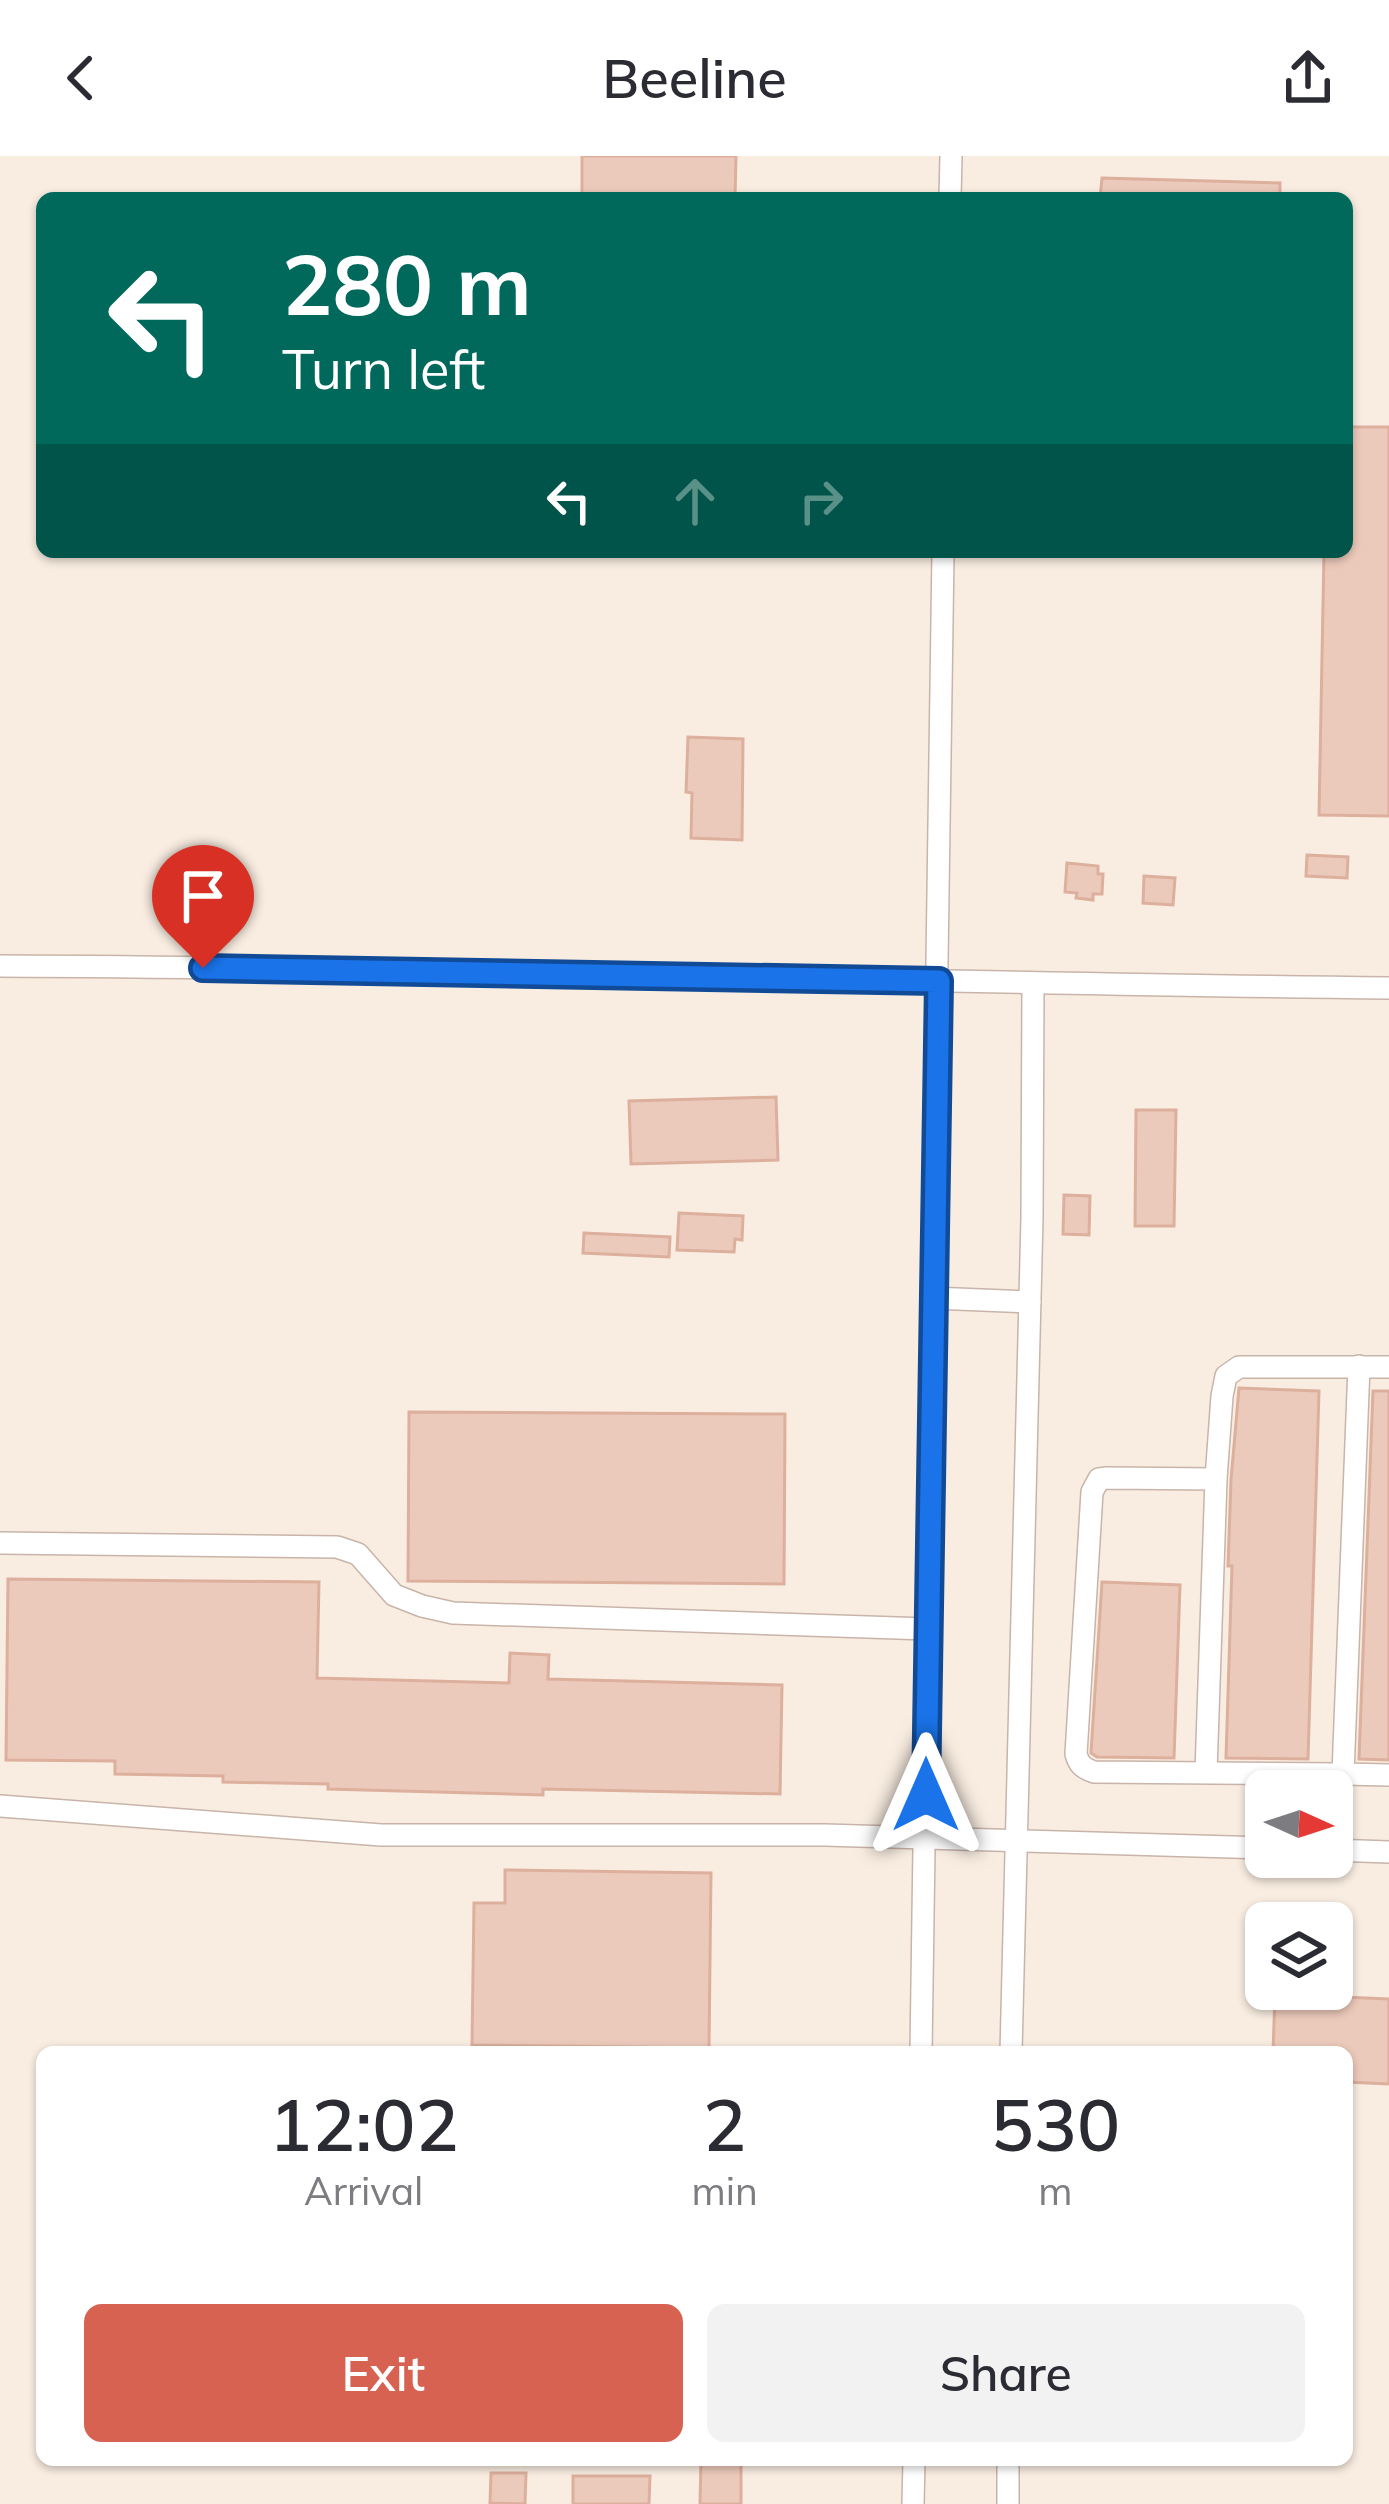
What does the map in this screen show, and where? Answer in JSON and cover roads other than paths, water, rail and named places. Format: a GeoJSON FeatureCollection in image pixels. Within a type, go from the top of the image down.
{"type":"FeatureCollection","features":[{"type":"Feature","properties":{"kind":"street"},"geometry":{"type":"LineString","coordinates":[[950,192],[951,156]]}},
{"type":"Feature","properties":{"kind":"street"},"geometry":{"type":"LineString","coordinates":[[920,2046],[943,558]]}},
{"type":"Feature","properties":{"kind":"street"},"geometry":{"type":"LineString","coordinates":[[0,966],[1389,988]]}},
{"type":"Feature","properties":{"kind":"street"},"geometry":{"type":"LineString","coordinates":[[1011,2046],[1034,984]]}},
{"type":"Feature","properties":{"kind":"street"},"geometry":{"type":"LineString","coordinates":[[933,1298],[1030,1302]]}},
{"type":"Feature","properties":{"kind":"street"},"geometry":{"type":"LineString","coordinates":[[1343,1770],[1358,1366]]}},
{"type":"Feature","properties":{"kind":"street"},"geometry":{"type":"LineString","coordinates":[[1206,1772],[1216,1479],[1226,1376],[1239,1367],[1389,1366]]}},
{"type":"Feature","properties":{"kind":"street"},"geometry":{"type":"LineString","coordinates":[[1216,1479],[1107,1478],[1096,1483],[1076,1754],[1084,1769],[1094,1772],[1245,1773]]}},
{"type":"Feature","properties":{"kind":"street"},"geometry":{"type":"LineString","coordinates":[[0,1543],[337,1547],[358,1554],[394,1595],[453,1613],[926,1629]]}},
{"type":"Feature","properties":{"kind":"street"},"geometry":{"type":"LineString","coordinates":[[1353,1774],[1389,1775]]}},
{"type":"Feature","properties":{"kind":"street"},"geometry":{"type":"LineString","coordinates":[[0,1806],[381,1834],[925,1837],[1245,1847]]}},
{"type":"Feature","properties":{"kind":"street"},"geometry":{"type":"LineString","coordinates":[[1353,1851],[1389,1852]]}},
{"type":"Feature","properties":{"kind":"street"},"geometry":{"type":"LineString","coordinates":[[913,2504],[914,2466]]}},
{"type":"Feature","properties":{"kind":"street"},"geometry":{"type":"LineString","coordinates":[[1008,2466],[1008,2504]]}}]}
